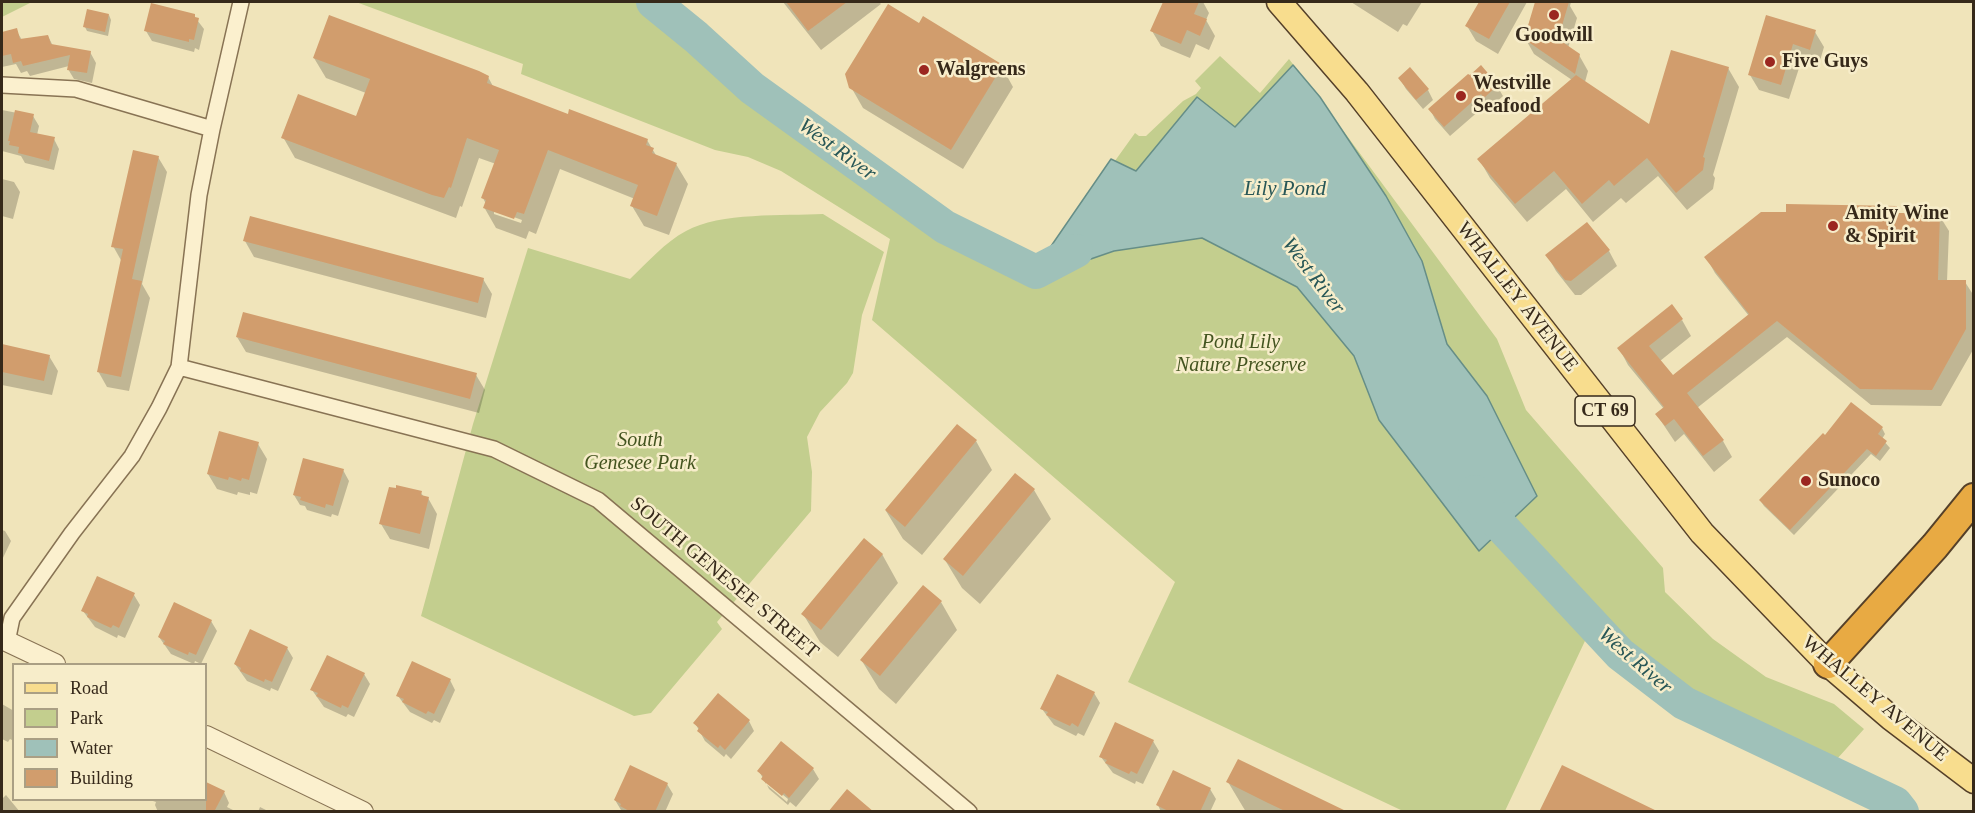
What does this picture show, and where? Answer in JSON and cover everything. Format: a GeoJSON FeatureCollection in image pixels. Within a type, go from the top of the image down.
{"type":"FeatureCollection","features":[{"type":"Feature","properties":{"kind":"highway"},"geometry":{"type":"LineString","coordinates":[[1828,664],[1935,546],[1974,498]]}},
{"type":"Feature","properties":{"kind":"main road","name":"WHALLEY AVENUE"},"geometry":{"type":"LineString","coordinates":[[1279,2],[1357,92],[1702,533],[1828,664],[1891,718],[1974,781]]}},
{"type":"Feature","properties":{"kind":"street"},"geometry":{"type":"LineString","coordinates":[[53,663],[4,640],[12,618],[72,533],[132,456],[179,368],[187,311],[193,237],[212,129],[241,2]]}},
{"type":"Feature","properties":{"kind":"street"},"geometry":{"type":"LineString","coordinates":[[2,85],[76,89],[212,129]]}},
{"type":"Feature","properties":{"kind":"street","name":"SOUTH GENESEE STREET"},"geometry":{"type":"LineString","coordinates":[[179,368],[494,449],[598,500],[969,812]]}},
{"type":"Feature","properties":{"kind":"street"},"geometry":{"type":"LineString","coordinates":[[207,736],[363,812]]}},
{"type":"Feature","properties":{"kind":"green space"},"geometry":{"type":"Polygon","coordinates":[[[2,2],[32,2],[2,17],[2,2]]]}},
{"type":"Feature","properties":{"kind":"green space","name":"Pond Lily Nature Preserve"},"geometry":{"type":"Polygon","coordinates":[[[356,2],[674,2],[732,64],[852,153],[903,184],[998,261],[1028,282],[1135,133],[1139,136],[1146,136],[1183,101],[1196,94],[1201,88],[1195,81],[1220,56],[1260,93],[1289,59],[1497,339],[1526,410],[1663,568],[1665,592],[1713,639],[1766,677],[1834,704],[1864,729],[1828,769],[1680,700],[1647,681],[1628,662],[1609,635],[1592,626],[1505,811],[1403,811],[1128,682],[1175,582],[872,320],[890,239],[781,171],[748,157],[715,150],[521,74],[523,64],[356,2]]]}},
{"type":"Feature","properties":{"kind":"green space","name":"South Genesee Park"},"geometry":{"type":"Polygon","coordinates":[[[823,214],[884,252],[862,315],[853,373],[847,383],[820,412],[807,437],[812,472],[811,511],[717,622],[722,629],[651,713],[634,716],[421,616],[473,424],[528,248],[630,279],[671,241],[700,225],[753,216],[823,214]]]}},
{"type":"Feature","properties":{"kind":"water","name":"Lily Pond"},"geometry":{"type":"Polygon","coordinates":[[[1293,65],[1320,97],[1386,196],[1422,261],[1447,344],[1487,396],[1537,496],[1479,551],[1379,420],[1354,356],[1297,287],[1202,238],[1114,251],[1027,281],[1111,159],[1136,171],[1197,97],[1235,127],[1293,65]]]}},
{"type":"Feature","properties":{"kind":"building"},"geometry":{"type":"Polygon","coordinates":[[[786,2],[847,2],[808,31],[786,2]]]}},
{"type":"Feature","properties":{"kind":"building"},"geometry":{"type":"Polygon","coordinates":[[[1163,2],[1199,2],[1194,14],[1207,19],[1200,36],[1187,30],[1181,44],[1150,31],[1163,2]]]}},
{"type":"Feature","properties":{"kind":"building"},"geometry":{"type":"Polygon","coordinates":[[[1479,2],[1510,2],[1489,39],[1465,26],[1479,2]]]}},
{"type":"Feature","properties":{"kind":"building"},"geometry":{"type":"Polygon","coordinates":[[[1535,2],[1569,2],[1558,39],[1580,54],[1575,74],[1524,39],[1535,2]]]}},
{"type":"Feature","properties":{"kind":"building"},"geometry":{"type":"Polygon","coordinates":[[[151,3],[195,14],[195,17],[199,18],[194,40],[189,39],[189,42],[144,31],[151,3]]]}},
{"type":"Feature","properties":{"kind":"building","name":"Walgreens"},"geometry":{"type":"Polygon","coordinates":[[[888,4],[919,23],[923,16],[1003,65],[951,150],[849,88],[845,74],[888,4]]]}},
{"type":"Feature","properties":{"kind":"building"},"geometry":{"type":"Polygon","coordinates":[[[87,9],[109,14],[105,32],[83,27],[87,9]]]}},
{"type":"Feature","properties":{"kind":"building"},"geometry":{"type":"Polygon","coordinates":[[[329,15],[479,71],[489,76],[487,83],[568,114],[569,109],[648,139],[646,145],[654,148],[652,153],[677,163],[657,216],[630,206],[638,185],[548,150],[524,214],[517,212],[514,219],[483,208],[486,200],[481,198],[499,150],[467,138],[451,188],[449,187],[444,198],[281,138],[298,94],[356,116],[370,79],[313,58],[329,15]]]}},
{"type":"Feature","properties":{"kind":"building","name":"Five Guys"},"geometry":{"type":"Polygon","coordinates":[[[1766,15],[1816,30],[1810,50],[1793,44],[1781,85],[1748,75],[1766,15]]]}},
{"type":"Feature","properties":{"kind":"building"},"geometry":{"type":"Polygon","coordinates":[[[17,28],[20,39],[48,35],[51,44],[91,51],[87,73],[67,70],[70,55],[23,66],[21,61],[13,63],[11,54],[2,56],[2,32],[17,28]]]}},
{"type":"Feature","properties":{"kind":"building"},"geometry":{"type":"Polygon","coordinates":[[[1671,50],[1729,67],[1703,157],[1705,158],[1703,170],[1676,193],[1647,158],[1614,186],[1609,180],[1582,204],[1554,171],[1515,204],[1477,159],[1576,75],[1649,124],[1671,50]]]}},
{"type":"Feature","properties":{"kind":"building","name":"Westville Seafood"},"geometry":{"type":"Polygon","coordinates":[[[1481,65],[1498,85],[1484,98],[1481,94],[1444,127],[1428,109],[1481,65]]]}},
{"type":"Feature","properties":{"kind":"building"},"geometry":{"type":"Polygon","coordinates":[[[1410,67],[1429,89],[1416,100],[1398,78],[1410,67]]]}},
{"type":"Feature","properties":{"kind":"building"},"geometry":{"type":"Polygon","coordinates":[[[15,110],[34,114],[30,132],[55,137],[49,161],[18,153],[19,147],[9,145],[15,110]]]}},
{"type":"Feature","properties":{"kind":"building"},"geometry":{"type":"Polygon","coordinates":[[[133,150],[159,156],[132,279],[142,281],[121,377],[97,372],[123,249],[111,247],[133,150]]]}},
{"type":"Feature","properties":{"kind":"building"},"geometry":{"type":"Polygon","coordinates":[[[1786,204],[1897,206],[1897,213],[1940,213],[1938,280],[1966,280],[1966,329],[1932,390],[1860,389],[1777,321],[1687,393],[1724,440],[1703,456],[1674,419],[1665,426],[1655,414],[1664,407],[1617,348],[1672,304],[1683,319],[1649,346],[1673,375],[1749,314],[1704,257],[1761,212],[1786,212],[1786,204]]]}},
{"type":"Feature","properties":{"kind":"building"},"geometry":{"type":"Polygon","coordinates":[[[250,216],[484,278],[478,303],[243,241],[250,216]]]}},
{"type":"Feature","properties":{"kind":"building"},"geometry":{"type":"Polygon","coordinates":[[[1587,222],[1610,250],[1571,281],[1565,280],[1545,255],[1587,222]]]}},
{"type":"Feature","properties":{"kind":"building"},"geometry":{"type":"Polygon","coordinates":[[[243,312],[477,373],[470,399],[236,337],[243,312]]]}},
{"type":"Feature","properties":{"kind":"building"},"geometry":{"type":"Polygon","coordinates":[[[2,344],[50,355],[44,381],[2,372],[2,344]]]}},
{"type":"Feature","properties":{"kind":"building","name":"Sunoco"},"geometry":{"type":"Polygon","coordinates":[[[1851,402],[1883,427],[1878,434],[1887,441],[1876,456],[1867,449],[1790,530],[1759,500],[1823,433],[1825,435],[1851,402]]]}},
{"type":"Feature","properties":{"kind":"building"},"geometry":{"type":"Polygon","coordinates":[[[957,424],[977,440],[905,527],[885,510],[957,424]]]}},
{"type":"Feature","properties":{"kind":"building"},"geometry":{"type":"Polygon","coordinates":[[[219,431],[259,442],[249,480],[242,478],[241,481],[229,477],[228,480],[207,474],[219,431]]]}},
{"type":"Feature","properties":{"kind":"building"},"geometry":{"type":"Polygon","coordinates":[[[303,458],[344,469],[333,506],[326,504],[325,508],[300,500],[301,497],[293,495],[303,458]]]}},
{"type":"Feature","properties":{"kind":"building"},"geometry":{"type":"Polygon","coordinates":[[[1015,473],[1035,489],[963,576],[943,559],[1015,473]]]}},
{"type":"Feature","properties":{"kind":"building"},"geometry":{"type":"Polygon","coordinates":[[[396,485],[422,491],[421,495],[429,497],[420,534],[379,524],[389,487],[396,488],[396,485]]]}},
{"type":"Feature","properties":{"kind":"building"},"geometry":{"type":"Polygon","coordinates":[[[864,538],[883,554],[821,630],[801,614],[864,538]]]}},
{"type":"Feature","properties":{"kind":"building"},"geometry":{"type":"Polygon","coordinates":[[[97,576],[135,593],[119,628],[113,625],[111,628],[87,617],[88,614],[81,611],[97,576]]]}},
{"type":"Feature","properties":{"kind":"building"},"geometry":{"type":"Polygon","coordinates":[[[923,585],[942,601],[880,676],[860,660],[923,585]]]}},
{"type":"Feature","properties":{"kind":"building"},"geometry":{"type":"Polygon","coordinates":[[[174,602],[212,620],[196,655],[189,652],[188,655],[163,644],[165,641],[158,637],[174,602]]]}},
{"type":"Feature","properties":{"kind":"building"},"geometry":{"type":"Polygon","coordinates":[[[250,629],[288,647],[272,682],[265,679],[264,682],[240,671],[241,668],[234,664],[250,629]]]}},
{"type":"Feature","properties":{"kind":"building"},"geometry":{"type":"Polygon","coordinates":[[[327,655],[365,673],[348,708],[342,705],[341,708],[316,696],[318,693],[310,690],[327,655]]]}},
{"type":"Feature","properties":{"kind":"building"},"geometry":{"type":"Polygon","coordinates":[[[412,661],[451,679],[434,714],[428,711],[426,714],[402,702],[404,699],[396,696],[412,661]]]}},
{"type":"Feature","properties":{"kind":"building"},"geometry":{"type":"Polygon","coordinates":[[[1057,674],[1095,692],[1078,727],[1072,723],[1070,726],[1046,715],[1048,712],[1040,709],[1057,674]]]}},
{"type":"Feature","properties":{"kind":"building"},"geometry":{"type":"Polygon","coordinates":[[[718,693],[750,720],[725,750],[720,745],[718,748],[697,731],[699,728],[693,723],[718,693]]]}},
{"type":"Feature","properties":{"kind":"building"},"geometry":{"type":"Polygon","coordinates":[[[1115,722],[1154,740],[1137,774],[1131,771],[1129,774],[1105,763],[1107,760],[1099,757],[1115,722]]]}},
{"type":"Feature","properties":{"kind":"building"},"geometry":{"type":"Polygon","coordinates":[[[781,741],[814,768],[789,798],[784,793],[782,796],[761,779],[763,776],[757,771],[781,741]]]}},
{"type":"Feature","properties":{"kind":"building"},"geometry":{"type":"Polygon","coordinates":[[[1238,759],[1348,812],[1287,812],[1268,803],[1226,782],[1238,759]]]}},
{"type":"Feature","properties":{"kind":"building"},"geometry":{"type":"Polygon","coordinates":[[[630,765],[668,783],[655,812],[631,812],[614,800],[630,765]]]}},
{"type":"Feature","properties":{"kind":"building"},"geometry":{"type":"Polygon","coordinates":[[[1562,765],[1659,812],[1539,812],[1562,765]]]}},
{"type":"Feature","properties":{"kind":"building"},"geometry":{"type":"Polygon","coordinates":[[[1173,770],[1211,788],[1200,812],[1170,812],[1156,805],[1173,770]]]}},
{"type":"Feature","properties":{"kind":"building"},"geometry":{"type":"Polygon","coordinates":[[[207,782],[225,791],[214,812],[206,812],[207,782]]]}},
{"type":"Feature","properties":{"kind":"building"},"geometry":{"type":"Polygon","coordinates":[[[847,789],[874,812],[828,812],[847,789]]]}},
{"type":"Feature","properties":{"kind":"waterway","name":"West River"},"geometry":{"type":"LineString","coordinates":[[653,2],[752,88],[945,227],[1036,272],[1076,251]]}},
{"type":"Feature","properties":{"kind":"waterway","name":"West River"},"geometry":{"type":"LineString","coordinates":[[1475,492],[1498,523],[1620,654],[1684,703],[1895,803],[1902,812]]}},
{"type":"Feature","properties":{"kind":"place","name":"Goodwill"},"geometry":{"type":"Point","coordinates":[1554,15]}},
{"type":"Feature","properties":{"kind":"place","name":"Five Guys"},"geometry":{"type":"Point","coordinates":[1770,62]}},
{"type":"Feature","properties":{"kind":"place","name":"Walgreens"},"geometry":{"type":"Point","coordinates":[924,70]}},
{"type":"Feature","properties":{"kind":"place","name":"Westville Seafood"},"geometry":{"type":"Point","coordinates":[1461,96]}},
{"type":"Feature","properties":{"kind":"place","name":"Amity Wine & Spirit"},"geometry":{"type":"Point","coordinates":[1833,226]}},
{"type":"Feature","properties":{"kind":"place","name":"Sunoco"},"geometry":{"type":"Point","coordinates":[1806,481]}}]}
